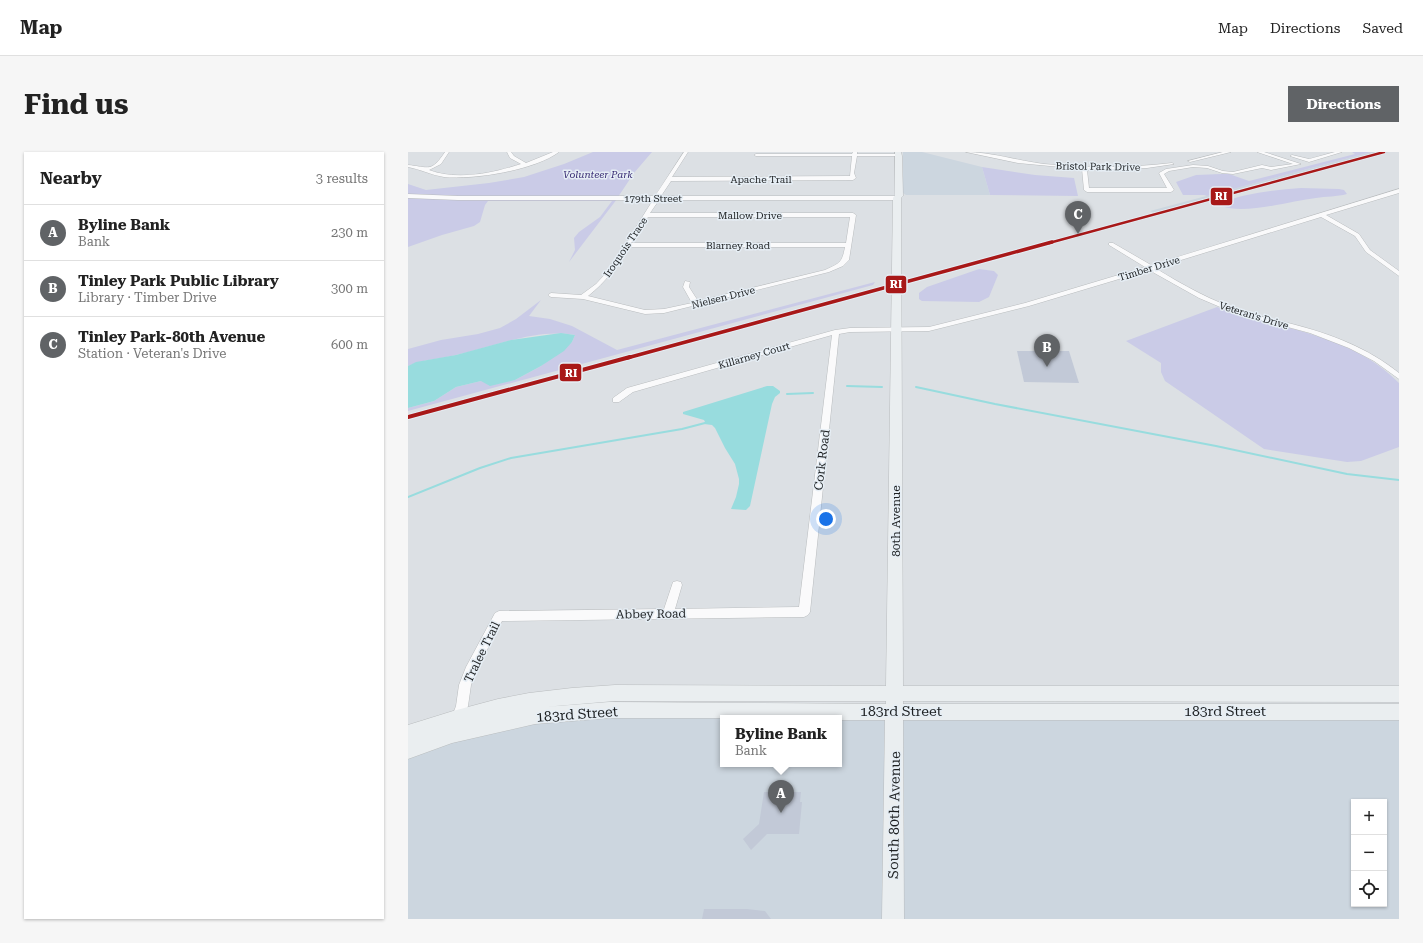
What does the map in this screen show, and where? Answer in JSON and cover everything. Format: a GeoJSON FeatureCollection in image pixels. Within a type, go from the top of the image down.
{"type":"FeatureCollection","features":[{"type":"Feature","properties":{"kind":"street"},"geometry":{"type":"LineString","coordinates":[[427,169],[444,160],[447,152]]}},
{"type":"Feature","properties":{"kind":"street"},"geometry":{"type":"LineString","coordinates":[[509,152],[512,157],[525,164]]}},
{"type":"Feature","properties":{"kind":"street"},"geometry":{"type":"LineString","coordinates":[[408,166],[427,169],[436,174],[460,176],[492,172],[525,164],[557,152]]}},
{"type":"Feature","properties":{"kind":"street","name":"Iroquois Trace"},"geometry":{"type":"LineString","coordinates":[[583,297],[611,271],[686,152]]}},
{"type":"Feature","properties":{"kind":"street","name":"Bristol Park Drive"},"geometry":{"type":"LineString","coordinates":[[968,152],[1029,163],[1084,167],[1129,167],[1178,163],[1199,160],[1229,152]]}},
{"type":"Feature","properties":{"kind":"street"},"geometry":{"type":"LineString","coordinates":[[1084,167],[1087,190],[1171,190],[1161,174],[1174,168],[1208,167],[1222,172],[1233,173],[1262,166],[1272,169],[1299,164],[1259,152]]}},
{"type":"Feature","properties":{"kind":"street"},"geometry":{"type":"LineString","coordinates":[[1275,152],[1309,161],[1340,152]]}},
{"type":"Feature","properties":{"kind":"street","name":"Apache Trail"},"geometry":{"type":"LineString","coordinates":[[669,179],[853,178],[852,173],[855,154]]}},
{"type":"Feature","properties":{"kind":"street"},"geometry":{"type":"LineString","coordinates":[[756,155],[898,154],[899,196],[897,330]]}},
{"type":"Feature","properties":{"kind":"street"},"geometry":{"type":"LineString","coordinates":[[1178,163],[1185,167]]}},
{"type":"Feature","properties":{"kind":"street"},"geometry":{"type":"LineString","coordinates":[[1168,164],[1174,168]]}},
{"type":"Feature","properties":{"kind":"street","name":"Timber Drive"},"geometry":{"type":"LineString","coordinates":[[897,330],[929,329],[1028,305],[1399,191]]}},
{"type":"Feature","properties":{"kind":"street","name":"179th Street"},"geometry":{"type":"LineString","coordinates":[[408,196],[458,198],[898,198]]}},
{"type":"Feature","properties":{"kind":"street","name":"Mallow Drive"},"geometry":{"type":"LineString","coordinates":[[647,215],[853,215]]}},
{"type":"Feature","properties":{"kind":"street","name":"Nielsen Drive"},"geometry":{"type":"LineString","coordinates":[[551,295],[583,297],[628,309],[642,315],[696,304],[833,269],[841,265],[846,260],[853,215]]}},
{"type":"Feature","properties":{"kind":"street"},"geometry":{"type":"LineString","coordinates":[[1322,215],[1357,235],[1368,251],[1399,274]]}},
{"type":"Feature","properties":{"kind":"street","name":"Veteran's Drive"},"geometry":{"type":"LineString","coordinates":[[1110,244],[1211,301],[1235,311],[1298,328],[1356,347],[1376,358],[1399,377]]}},
{"type":"Feature","properties":{"kind":"street","name":"Blarney Road"},"geometry":{"type":"LineString","coordinates":[[628,245],[849,245]]}},
{"type":"Feature","properties":{"kind":"street"},"geometry":{"type":"LineString","coordinates":[[687,282],[686,287],[696,304]]}},
{"type":"Feature","properties":{"kind":"street","name":"Killarney Court"},"geometry":{"type":"LineString","coordinates":[[616,400],[630,390],[835,332],[850,330],[897,330]]}},
{"type":"Feature","properties":{"kind":"street","name":"80th Avenue"},"geometry":{"type":"LineString","coordinates":[[895,703],[897,330]]}},
{"type":"Feature","properties":{"kind":"street","name":"Cork Road"},"geometry":{"type":"LineString","coordinates":[[804,612],[836,336],[835,332]]}},
{"type":"Feature","properties":{"kind":"street"},"geometry":{"type":"LineString","coordinates":[[668,613],[677,585]]}},
{"type":"Feature","properties":{"kind":"street","name":"Abbey Road"},"geometry":{"type":"LineString","coordinates":[[499,616],[804,612]]}},
{"type":"Feature","properties":{"kind":"street","name":"Tralee Trail"},"geometry":{"type":"LineString","coordinates":[[452,734],[462,706],[465,685],[472,667],[499,616]]}},
{"type":"Feature","properties":{"kind":"street","name":"183rd Street"},"geometry":{"type":"LineString","coordinates":[[408,734],[487,709],[528,701],[607,694],[895,703],[1399,712]]}},
{"type":"Feature","properties":{"kind":"street","name":"183rd Street"},"geometry":{"type":"LineString","coordinates":[[408,750],[452,734],[535,716],[609,710],[895,703],[1399,694]]}},
{"type":"Feature","properties":{"kind":"street","name":"South 80th Avenue"},"geometry":{"type":"LineString","coordinates":[[893,919],[895,703]]}},
{"type":"Feature","properties":{"kind":"shaded area"},"geometry":{"type":"Polygon","coordinates":[[[903,152],[922,152],[982,167],[990,195],[906,195],[903,193],[903,152]]]}},
{"type":"Feature","properties":{"kind":"shaded area"},"geometry":{"type":"Polygon","coordinates":[[[1371,152],[1389,152],[1158,215],[1150,211],[1371,152]]]}},
{"type":"Feature","properties":{"kind":"shaded area"},"geometry":{"type":"Polygon","coordinates":[[[561,333],[575,335],[572,342],[564,351],[515,380],[490,386],[481,381],[456,387],[434,401],[408,408],[408,366],[416,362],[456,355],[511,340],[561,333]]]}},
{"type":"Feature","properties":{"kind":"shaded area"},"geometry":{"type":"Polygon","coordinates":[[[767,386],[773,386],[780,391],[780,393],[775,397],[772,404],[750,506],[746,510],[731,509],[739,484],[735,464],[712,425],[704,424],[704,420],[683,414],[683,412],[767,386]]]}},
{"type":"Feature","properties":{"kind":"shaded area"},"geometry":{"type":"Polygon","coordinates":[[[898,706],[1399,707],[1399,919],[897,919],[898,706]]]}},
{"type":"Feature","properties":{"kind":"shaded area"},"geometry":{"type":"Polygon","coordinates":[[[890,707],[888,919],[408,919],[408,747],[550,710],[890,707]]]}},
{"type":"Feature","properties":{"kind":"green space","name":"Volunteer Park"},"geometry":{"type":"Polygon","coordinates":[[[593,152],[652,152],[634,173],[618,197],[458,197],[408,195],[408,184],[426,190],[489,183],[524,177],[564,164],[593,152]]]}},
{"type":"Feature","properties":{"kind":"green space"},"geometry":{"type":"Polygon","coordinates":[[[1352,152],[1371,152],[1207,196],[1183,195],[1176,182],[1196,175],[1221,174],[1229,174],[1249,181],[1355,154],[1352,152]]]}},
{"type":"Feature","properties":{"kind":"green space"},"geometry":{"type":"Polygon","coordinates":[[[982,167],[1035,175],[1074,178],[1078,196],[990,195],[982,167]]]}},
{"type":"Feature","properties":{"kind":"green space"},"geometry":{"type":"Polygon","coordinates":[[[1301,188],[1339,189],[1344,190],[1347,194],[1255,208],[1242,209],[1221,206],[1221,203],[1250,194],[1301,188]]]}},
{"type":"Feature","properties":{"kind":"green space"},"geometry":{"type":"Polygon","coordinates":[[[408,198],[617,199],[569,262],[575,250],[574,238],[579,232],[600,217],[612,201],[488,201],[485,205],[480,222],[474,226],[408,247],[408,198]]]}},
{"type":"Feature","properties":{"kind":"green space"},"geometry":{"type":"Polygon","coordinates":[[[979,269],[994,271],[998,275],[989,297],[979,302],[922,301],[919,299],[919,293],[927,287],[979,269]]]}},
{"type":"Feature","properties":{"kind":"green space"},"geometry":{"type":"Polygon","coordinates":[[[875,282],[873,285],[408,411],[408,408],[434,401],[456,387],[481,381],[515,380],[541,366],[572,342],[575,335],[545,334],[530,336],[470,352],[420,362],[408,366],[408,349],[441,340],[478,334],[500,328],[516,319],[541,300],[529,316],[550,319],[572,326],[617,350],[875,282]]]}},
{"type":"Feature","properties":{"kind":"green space"},"geometry":{"type":"Polygon","coordinates":[[[1217,307],[1336,343],[1359,353],[1380,366],[1399,383],[1399,447],[1361,461],[1347,462],[1264,449],[1165,381],[1161,372],[1161,363],[1126,341],[1217,307]]]}},
{"type":"Feature","properties":{"kind":"building"},"geometry":{"type":"Polygon","coordinates":[[[1017,351],[1069,351],[1079,383],[1024,382],[1017,351]]]}},
{"type":"Feature","properties":{"kind":"building"},"geometry":{"type":"Polygon","coordinates":[[[764,792],[801,792],[800,802],[802,802],[799,834],[767,834],[751,850],[743,839],[759,824],[764,792]]]}},
{"type":"Feature","properties":{"kind":"building"},"geometry":{"type":"Polygon","coordinates":[[[704,909],[747,909],[765,911],[771,919],[702,919],[704,909]]]}},
{"type":"Feature","properties":{"kind":"waterway"},"geometry":{"type":"LineString","coordinates":[[847,386],[882,387]]}},
{"type":"Feature","properties":{"kind":"waterway"},"geometry":{"type":"LineString","coordinates":[[916,387],[995,404],[1216,446],[1347,474],[1399,480]]}},
{"type":"Feature","properties":{"kind":"waterway"},"geometry":{"type":"LineString","coordinates":[[787,394],[813,393]]}},
{"type":"Feature","properties":{"kind":"waterway"},"geometry":{"type":"LineString","coordinates":[[408,497],[480,468],[511,458],[682,429],[705,423]]}},
{"type":"Feature","properties":{"kind":"transit line","name":"RI"},"geometry":{"type":"LineString","coordinates":[[408,417],[1384,152]]}},
{"type":"Feature","properties":{"kind":"place","name":"Tinley Park-80th Avenue"},"geometry":{"type":"Point","coordinates":[1078,234]}},
{"type":"Feature","properties":{"kind":"place","name":"Tinley Park Public Library"},"geometry":{"type":"Point","coordinates":[1047,367]}},
{"type":"Feature","properties":{"kind":"place","name":"Byline Bank"},"geometry":{"type":"Point","coordinates":[781,813]}}]}
